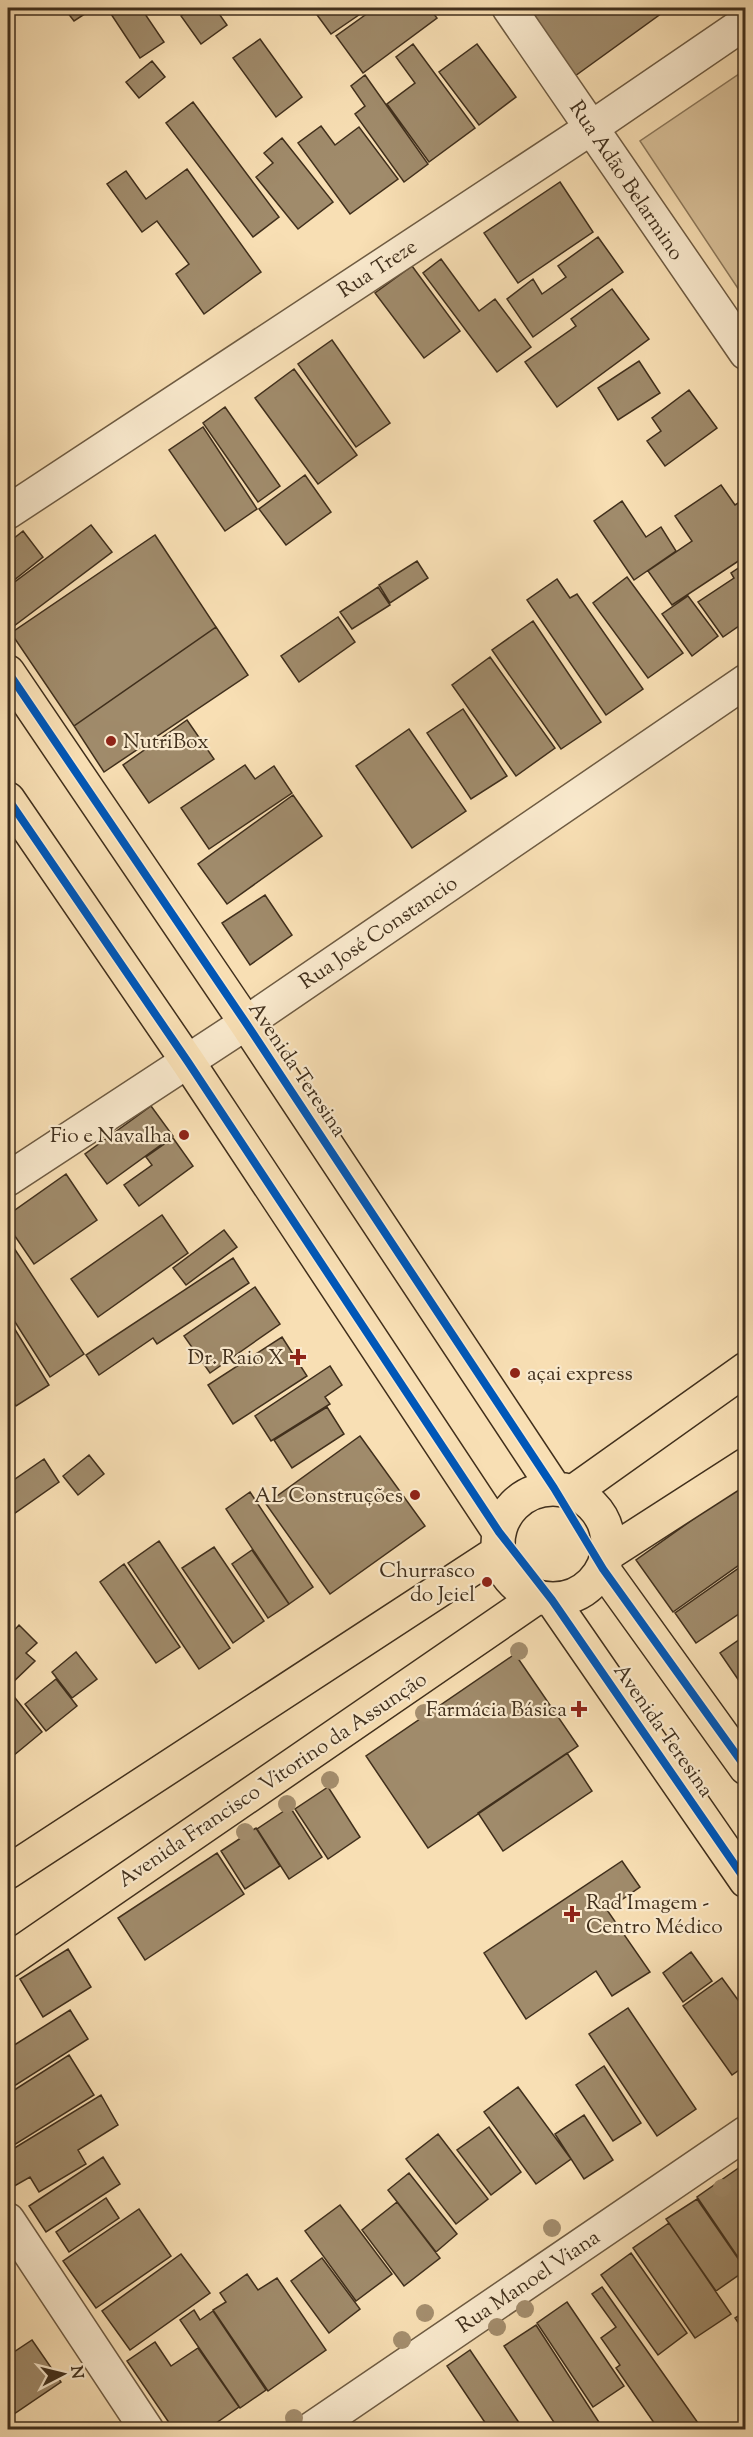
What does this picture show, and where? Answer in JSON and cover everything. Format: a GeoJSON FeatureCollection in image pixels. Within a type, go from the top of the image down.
{"type":"FeatureCollection","features":[{"type":"Feature","properties":{"kind":"main road","name":"Avenida Teresina"},"geometry":{"type":"LineString","coordinates":[[8,672],[564,1490]]}},
{"type":"Feature","properties":{"kind":"main road"},"geometry":{"type":"LineString","coordinates":[[8,799],[188,1062],[498,1542],[502,1567],[522,1591],[544,1599],[572,1597],[591,1586],[606,1561],[746,1465]]}},
{"type":"Feature","properties":{"kind":"main road"},"geometry":{"type":"LineString","coordinates":[[564,1490],[746,1369]]}},
{"type":"Feature","properties":{"kind":"main road"},"geometry":{"type":"LineString","coordinates":[[8,1872],[498,1542],[506,1514],[519,1500],[536,1491],[564,1490],[589,1502],[602,1516],[608,1534],[606,1561]]}},
{"type":"Feature","properties":{"kind":"main road","name":"Avenida Teresina"},"geometry":{"type":"LineString","coordinates":[[606,1561],[746,1768]]}},
{"type":"Feature","properties":{"kind":"main road","name":"Avenida Teresina"},"geometry":{"type":"LineString","coordinates":[[544,1599],[746,1881]]}},
{"type":"Feature","properties":{"kind":"main road","name":"Avenida Francisco Vitorino da Assunção"},"geometry":{"type":"LineString","coordinates":[[8,1961],[544,1599]]}},
{"type":"Feature","properties":{"kind":"street","name":"Rua Adão Belarmino"},"geometry":{"type":"LineString","coordinates":[[509,8],[746,353]]}},
{"type":"Feature","properties":{"kind":"street","name":"Rua Treze"},"geometry":{"type":"LineString","coordinates":[[8,512],[591,128],[746,22]]}},
{"type":"Feature","properties":{"kind":"street","name":"Rua José Constancio"},"geometry":{"type":"LineString","coordinates":[[8,1179],[246,1023],[746,681]]}},
{"type":"Feature","properties":{"kind":"street","name":"Rua Manoel Viana"},"geometry":{"type":"LineString","coordinates":[[310,2430],[746,2133]]}},
{"type":"Feature","properties":{"kind":"street"},"geometry":{"type":"LineString","coordinates":[[8,2220],[147,2430]]}},
{"type":"Feature","properties":{"kind":"shaded area"},"geometry":{"type":"Polygon","coordinates":[[[745,70],[745,299],[640,141],[745,70]]]}},
{"type":"Feature","properties":{"kind":"building"},"geometry":{"type":"Polygon","coordinates":[[[64,8],[94,8],[74,21],[64,8]]]}},
{"type":"Feature","properties":{"kind":"building"},"geometry":{"type":"Polygon","coordinates":[[[107,8],[141,8],[164,42],[140,58],[107,8]]]}},
{"type":"Feature","properties":{"kind":"building"},"geometry":{"type":"Polygon","coordinates":[[[192,8],[215,8],[227,25],[201,44],[181,16],[192,8]]]}},
{"type":"Feature","properties":{"kind":"building"},"geometry":{"type":"Polygon","coordinates":[[[312,8],[369,8],[331,34],[312,8]]]}},
{"type":"Feature","properties":{"kind":"building"},"geometry":{"type":"Polygon","coordinates":[[[375,8],[429,8],[437,18],[363,73],[336,36],[375,8]]]}},
{"type":"Feature","properties":{"kind":"building"},"geometry":{"type":"Polygon","coordinates":[[[534,8],[659,8],[662,13],[575,76],[528,12],[534,8]]]}},
{"type":"Feature","properties":{"kind":"building"},"geometry":{"type":"Polygon","coordinates":[[[260,39],[302,97],[276,117],[233,58],[260,39]]]}},
{"type":"Feature","properties":{"kind":"building"},"geometry":{"type":"Polygon","coordinates":[[[413,44],[475,128],[429,162],[387,104],[415,83],[396,57],[413,44]]]}},
{"type":"Feature","properties":{"kind":"building"},"geometry":{"type":"Polygon","coordinates":[[[477,44],[516,97],[479,125],[439,72],[477,44]]]}},
{"type":"Feature","properties":{"kind":"building"},"geometry":{"type":"Polygon","coordinates":[[[152,61],[165,77],[139,98],[126,82],[152,61]]]}},
{"type":"Feature","properties":{"kind":"building"},"geometry":{"type":"Polygon","coordinates":[[[365,75],[428,164],[404,182],[355,114],[365,106],[351,86],[365,75]]]}},
{"type":"Feature","properties":{"kind":"building"},"geometry":{"type":"Polygon","coordinates":[[[193,102],[279,217],[253,237],[166,123],[193,102]]]}},
{"type":"Feature","properties":{"kind":"building"},"geometry":{"type":"Polygon","coordinates":[[[321,126],[335,145],[359,127],[398,179],[350,214],[298,143],[321,126]]]}},
{"type":"Feature","properties":{"kind":"building"},"geometry":{"type":"Polygon","coordinates":[[[282,138],[333,202],[298,229],[256,177],[273,163],[264,153],[282,138]]]}},
{"type":"Feature","properties":{"kind":"building"},"geometry":{"type":"Polygon","coordinates":[[[187,169],[261,272],[204,314],[176,274],[189,264],[157,221],[142,232],[107,184],[126,171],[146,199],[187,169]]]}},
{"type":"Feature","properties":{"kind":"building"},"geometry":{"type":"Polygon","coordinates":[[[560,182],[593,232],[518,283],[484,233],[560,182]]]}},
{"type":"Feature","properties":{"kind":"building"},"geometry":{"type":"Polygon","coordinates":[[[598,237],[623,272],[533,337],[507,299],[533,279],[542,294],[566,277],[558,266],[598,237]]]}},
{"type":"Feature","properties":{"kind":"building"},"geometry":{"type":"Polygon","coordinates":[[[441,259],[479,311],[495,299],[531,347],[497,372],[423,273],[441,259]]]}},
{"type":"Feature","properties":{"kind":"building"},"geometry":{"type":"Polygon","coordinates":[[[412,266],[460,331],[424,358],[375,293],[412,266]]]}},
{"type":"Feature","properties":{"kind":"building"},"geometry":{"type":"Polygon","coordinates":[[[612,289],[649,339],[557,407],[525,362],[576,326],[571,319],[612,289]]]}},
{"type":"Feature","properties":{"kind":"building"},"geometry":{"type":"Polygon","coordinates":[[[332,340],[390,423],[356,447],[298,364],[332,340]]]}},
{"type":"Feature","properties":{"kind":"building"},"geometry":{"type":"Polygon","coordinates":[[[639,361],[660,393],[618,420],[598,388],[639,361]]]}},
{"type":"Feature","properties":{"kind":"building"},"geometry":{"type":"Polygon","coordinates":[[[294,369],[357,455],[318,484],[255,398],[294,369]]]}},
{"type":"Feature","properties":{"kind":"building"},"geometry":{"type":"Polygon","coordinates":[[[689,390],[717,428],[665,466],[647,441],[661,431],[652,418],[689,390]]]}},
{"type":"Feature","properties":{"kind":"building"},"geometry":{"type":"Polygon","coordinates":[[[225,407],[280,486],[258,502],[203,423],[225,407]]]}},
{"type":"Feature","properties":{"kind":"building"},"geometry":{"type":"Polygon","coordinates":[[[203,427],[257,509],[225,531],[169,450],[203,427]]]}},
{"type":"Feature","properties":{"kind":"building"},"geometry":{"type":"Polygon","coordinates":[[[305,475],[331,512],[286,545],[259,509],[305,475]]]}},
{"type":"Feature","properties":{"kind":"building"},"geometry":{"type":"Polygon","coordinates":[[[721,485],[735,505],[746,498],[746,556],[672,605],[648,571],[692,541],[675,516],[721,485]]]}},
{"type":"Feature","properties":{"kind":"building"},"geometry":{"type":"Polygon","coordinates":[[[622,501],[646,537],[661,527],[676,551],[634,580],[594,521],[622,501]]]}},
{"type":"Feature","properties":{"kind":"building"},"geometry":{"type":"Polygon","coordinates":[[[91,525],[112,552],[14,626],[8,618],[8,587],[91,525]]]}},
{"type":"Feature","properties":{"kind":"building"},"geometry":{"type":"Polygon","coordinates":[[[23,531],[43,557],[8,585],[8,543],[23,531]]]}},
{"type":"Feature","properties":{"kind":"building"},"geometry":{"type":"Polygon","coordinates":[[[155,535],[216,627],[74,726],[11,633],[155,535]]]}},
{"type":"Feature","properties":{"kind":"building"},"geometry":{"type":"Polygon","coordinates":[[[417,561],[428,578],[390,603],[379,585],[417,561]]]}},
{"type":"Feature","properties":{"kind":"building"},"geometry":{"type":"Polygon","coordinates":[[[746,563],[746,621],[723,637],[698,602],[734,578],[731,573],[746,563]]]}},
{"type":"Feature","properties":{"kind":"building"},"geometry":{"type":"Polygon","coordinates":[[[627,577],[683,653],[648,678],[593,603],[627,577]]]}},
{"type":"Feature","properties":{"kind":"building"},"geometry":{"type":"Polygon","coordinates":[[[557,579],[570,598],[577,594],[643,689],[606,715],[527,600],[557,579]]]}},
{"type":"Feature","properties":{"kind":"building"},"geometry":{"type":"Polygon","coordinates":[[[378,587],[390,605],[352,629],[340,612],[378,587]]]}},
{"type":"Feature","properties":{"kind":"building"},"geometry":{"type":"Polygon","coordinates":[[[688,596],[718,636],[692,656],[662,614],[688,596]]]}},
{"type":"Feature","properties":{"kind":"building"},"geometry":{"type":"Polygon","coordinates":[[[338,617],[355,642],[299,682],[281,656],[338,617]]]}},
{"type":"Feature","properties":{"kind":"building"},"geometry":{"type":"Polygon","coordinates":[[[533,621],[601,722],[561,749],[492,650],[533,621]]]}},
{"type":"Feature","properties":{"kind":"building"},"geometry":{"type":"Polygon","coordinates":[[[216,627],[248,675],[104,772],[74,726],[216,627]]]}},
{"type":"Feature","properties":{"kind":"building"},"geometry":{"type":"Polygon","coordinates":[[[490,657],[555,748],[516,776],[452,685],[490,657]]]}},
{"type":"Feature","properties":{"kind":"building"},"geometry":{"type":"Polygon","coordinates":[[[463,709],[507,776],[471,799],[427,733],[463,709]]]}},
{"type":"Feature","properties":{"kind":"building"},"geometry":{"type":"Polygon","coordinates":[[[187,720],[214,759],[149,803],[123,765],[187,720]]]}},
{"type":"Feature","properties":{"kind":"building"},"geometry":{"type":"Polygon","coordinates":[[[409,729],[466,811],[412,848],[356,766],[409,729]]]}},
{"type":"Feature","properties":{"kind":"building"},"geometry":{"type":"Polygon","coordinates":[[[245,765],[255,779],[274,766],[292,793],[209,849],[181,808],[245,765]]]}},
{"type":"Feature","properties":{"kind":"building"},"geometry":{"type":"Polygon","coordinates":[[[293,795],[322,836],[227,904],[198,864],[293,795]]]}},
{"type":"Feature","properties":{"kind":"building"},"geometry":{"type":"Polygon","coordinates":[[[265,895],[292,935],[250,965],[222,923],[265,895]]]}},
{"type":"Feature","properties":{"kind":"building"},"geometry":{"type":"Polygon","coordinates":[[[151,1106],[173,1136],[107,1184],[85,1154],[151,1106]]]}},
{"type":"Feature","properties":{"kind":"building"},"geometry":{"type":"Polygon","coordinates":[[[173,1138],[193,1166],[139,1206],[124,1185],[152,1165],[146,1157],[173,1138]]]}},
{"type":"Feature","properties":{"kind":"building"},"geometry":{"type":"Polygon","coordinates":[[[66,1174],[97,1220],[34,1264],[8,1226],[8,1215],[66,1174]]]}},
{"type":"Feature","properties":{"kind":"building"},"geometry":{"type":"Polygon","coordinates":[[[162,1215],[188,1253],[98,1317],[71,1279],[162,1215]]]}},
{"type":"Feature","properties":{"kind":"building"},"geometry":{"type":"Polygon","coordinates":[[[224,1230],[237,1247],[186,1285],[173,1268],[224,1230]]]}},
{"type":"Feature","properties":{"kind":"building"},"geometry":{"type":"Polygon","coordinates":[[[10,1242],[84,1354],[50,1377],[8,1311],[8,1244],[10,1242]]]}},
{"type":"Feature","properties":{"kind":"building"},"geometry":{"type":"Polygon","coordinates":[[[233,1258],[249,1283],[157,1344],[153,1338],[99,1375],[86,1355],[233,1258]]]}},
{"type":"Feature","properties":{"kind":"building"},"geometry":{"type":"Polygon","coordinates":[[[255,1287],[280,1324],[210,1373],[184,1336],[255,1287]]]}},
{"type":"Feature","properties":{"kind":"building"},"geometry":{"type":"Polygon","coordinates":[[[8,1318],[49,1385],[16,1406],[8,1392],[8,1318]]]}},
{"type":"Feature","properties":{"kind":"building"},"geometry":{"type":"Polygon","coordinates":[[[282,1337],[307,1376],[233,1424],[208,1385],[282,1337]]]}},
{"type":"Feature","properties":{"kind":"building"},"geometry":{"type":"Polygon","coordinates":[[[330,1366],[342,1385],[325,1397],[330,1404],[271,1441],[255,1416],[330,1366]]]}},
{"type":"Feature","properties":{"kind":"building"},"geometry":{"type":"Polygon","coordinates":[[[327,1407],[344,1434],[292,1468],[274,1440],[327,1407]]]}},
{"type":"Feature","properties":{"kind":"building"},"geometry":{"type":"Polygon","coordinates":[[[360,1436],[425,1526],[330,1594],[266,1504],[360,1436]]]}},
{"type":"Feature","properties":{"kind":"building"},"geometry":{"type":"Polygon","coordinates":[[[89,1455],[104,1474],[78,1495],[63,1476],[89,1455]]]}},
{"type":"Feature","properties":{"kind":"building"},"geometry":{"type":"Polygon","coordinates":[[[44,1459],[59,1482],[8,1518],[8,1484],[44,1459]]]}},
{"type":"Feature","properties":{"kind":"building"},"geometry":{"type":"Polygon","coordinates":[[[741,1485],[746,1492],[746,1560],[673,1612],[636,1560],[741,1485]]]}},
{"type":"Feature","properties":{"kind":"building"},"geometry":{"type":"Polygon","coordinates":[[[250,1492],[313,1587],[289,1604],[226,1509],[250,1492]]]}},
{"type":"Feature","properties":{"kind":"building"},"geometry":{"type":"Polygon","coordinates":[[[159,1541],[230,1648],[199,1669],[128,1563],[159,1541]]]}},
{"type":"Feature","properties":{"kind":"building"},"geometry":{"type":"Polygon","coordinates":[[[214,1547],[264,1621],[233,1643],[182,1568],[214,1547]]]}},
{"type":"Feature","properties":{"kind":"building"},"geometry":{"type":"Polygon","coordinates":[[[252,1550],[289,1604],[268,1618],[232,1564],[252,1550]]]}},
{"type":"Feature","properties":{"kind":"building"},"geometry":{"type":"Polygon","coordinates":[[[746,1563],[746,1609],[696,1643],[675,1613],[746,1563]]]}},
{"type":"Feature","properties":{"kind":"building"},"geometry":{"type":"Polygon","coordinates":[[[124,1564],[180,1647],[156,1663],[100,1582],[124,1564]]]}},
{"type":"Feature","properties":{"kind":"building"},"geometry":{"type":"Polygon","coordinates":[[[19,1625],[37,1643],[26,1653],[35,1661],[11,1684],[8,1680],[8,1637],[19,1625]]]}},
{"type":"Feature","properties":{"kind":"building"},"geometry":{"type":"Polygon","coordinates":[[[746,1635],[746,1691],[720,1653],[746,1635]]]}},
{"type":"Feature","properties":{"kind":"building"},"geometry":{"type":"Polygon","coordinates":[[[76,1652],[97,1679],[72,1698],[52,1672],[76,1652]]]}},
{"type":"Feature","properties":{"kind":"building"},"geometry":{"type":"Polygon","coordinates":[[[515,1654],[578,1746],[428,1848],[366,1756],[515,1654]]]}},
{"type":"Feature","properties":{"kind":"building"},"geometry":{"type":"Polygon","coordinates":[[[56,1679],[77,1706],[46,1731],[25,1704],[56,1679]]]}},
{"type":"Feature","properties":{"kind":"building"},"geometry":{"type":"Polygon","coordinates":[[[8,1689],[42,1732],[13,1756],[8,1749],[8,1689]]]}},
{"type":"Feature","properties":{"kind":"building"},"geometry":{"type":"Polygon","coordinates":[[[567,1753],[592,1791],[503,1851],[478,1813],[567,1753]]]}},
{"type":"Feature","properties":{"kind":"building"},"geometry":{"type":"Polygon","coordinates":[[[328,1787],[360,1837],[328,1859],[295,1809],[328,1787]]]}},
{"type":"Feature","properties":{"kind":"building"},"geometry":{"type":"Polygon","coordinates":[[[290,1807],[322,1857],[289,1879],[257,1829],[290,1807]]]}},
{"type":"Feature","properties":{"kind":"building"},"geometry":{"type":"Polygon","coordinates":[[[256,1828],[280,1866],[245,1889],[221,1851],[256,1828]]]}},
{"type":"Feature","properties":{"kind":"building"},"geometry":{"type":"Polygon","coordinates":[[[217,1853],[244,1894],[145,1960],[118,1918],[217,1853]]]}},
{"type":"Feature","properties":{"kind":"building"},"geometry":{"type":"Polygon","coordinates":[[[622,1861],[640,1887],[607,1910],[650,1972],[612,1996],[596,1971],[526,2019],[484,1953],[622,1861]]]}},
{"type":"Feature","properties":{"kind":"building"},"geometry":{"type":"Polygon","coordinates":[[[68,1949],[91,1987],[43,2017],[20,1979],[68,1949]]]}},
{"type":"Feature","properties":{"kind":"building"},"geometry":{"type":"Polygon","coordinates":[[[691,1952],[712,1981],[683,2002],[663,1973],[691,1952]]]}},
{"type":"Feature","properties":{"kind":"building"},"geometry":{"type":"Polygon","coordinates":[[[722,1978],[746,2011],[746,2065],[732,2075],[683,2006],[722,1978]]]}},
{"type":"Feature","properties":{"kind":"building"},"geometry":{"type":"Polygon","coordinates":[[[628,2008],[696,2109],[657,2136],[589,2034],[628,2008]]]}},
{"type":"Feature","properties":{"kind":"building"},"geometry":{"type":"Polygon","coordinates":[[[70,2010],[88,2039],[8,2090],[8,2049],[70,2010]]]}},
{"type":"Feature","properties":{"kind":"building"},"geometry":{"type":"Polygon","coordinates":[[[69,2055],[94,2095],[11,2147],[8,2141],[8,2094],[69,2055]]]}},
{"type":"Feature","properties":{"kind":"building"},"geometry":{"type":"Polygon","coordinates":[[[604,2066],[641,2123],[613,2141],[576,2085],[604,2066]]]}},
{"type":"Feature","properties":{"kind":"building"},"geometry":{"type":"Polygon","coordinates":[[[518,2087],[571,2159],[536,2184],[484,2112],[518,2087]]]}},
{"type":"Feature","properties":{"kind":"building"},"geometry":{"type":"Polygon","coordinates":[[[101,2095],[118,2125],[78,2150],[86,2164],[39,2192],[30,2177],[11,2188],[8,2182],[8,2152],[101,2095]]]}},
{"type":"Feature","properties":{"kind":"building"},"geometry":{"type":"Polygon","coordinates":[[[584,2115],[613,2160],[584,2179],[555,2134],[584,2115]]]}},
{"type":"Feature","properties":{"kind":"building"},"geometry":{"type":"Polygon","coordinates":[[[489,2127],[521,2172],[491,2195],[457,2150],[489,2127]]]}},
{"type":"Feature","properties":{"kind":"building"},"geometry":{"type":"Polygon","coordinates":[[[438,2134],[488,2199],[456,2224],[406,2159],[438,2134]]]}},
{"type":"Feature","properties":{"kind":"building"},"geometry":{"type":"Polygon","coordinates":[[[103,2157],[120,2184],[46,2232],[29,2206],[103,2157]]]}},
{"type":"Feature","properties":{"kind":"building"},"geometry":{"type":"Polygon","coordinates":[[[740,2167],[746,2175],[746,2269],[697,2197],[740,2167]]]}},
{"type":"Feature","properties":{"kind":"building"},"geometry":{"type":"Polygon","coordinates":[[[409,2173],[457,2234],[436,2252],[388,2190],[409,2173]]]}},
{"type":"Feature","properties":{"kind":"building"},"geometry":{"type":"Polygon","coordinates":[[[106,2198],[119,2218],[69,2252],[56,2232],[106,2198]]]}},
{"type":"Feature","properties":{"kind":"building"},"geometry":{"type":"Polygon","coordinates":[[[697,2199],[746,2270],[716,2291],[666,2219],[697,2199]]]}},
{"type":"Feature","properties":{"kind":"building"},"geometry":{"type":"Polygon","coordinates":[[[397,2202],[440,2258],[404,2286],[362,2230],[397,2202]]]}},
{"type":"Feature","properties":{"kind":"building"},"geometry":{"type":"Polygon","coordinates":[[[340,2205],[392,2274],[356,2301],[305,2231],[340,2205]]]}},
{"type":"Feature","properties":{"kind":"building"},"geometry":{"type":"Polygon","coordinates":[[[139,2209],[171,2256],[96,2308],[63,2261],[139,2209]]]}},
{"type":"Feature","properties":{"kind":"building"},"geometry":{"type":"Polygon","coordinates":[[[669,2223],[731,2314],[695,2338],[633,2248],[669,2223]]]}},
{"type":"Feature","properties":{"kind":"building"},"geometry":{"type":"Polygon","coordinates":[[[631,2253],[687,2333],[658,2355],[601,2275],[631,2253]]]}},
{"type":"Feature","properties":{"kind":"building"},"geometry":{"type":"Polygon","coordinates":[[[181,2254],[210,2293],[130,2350],[102,2311],[181,2254]]]}},
{"type":"Feature","properties":{"kind":"building"},"geometry":{"type":"Polygon","coordinates":[[[322,2258],[360,2309],[329,2333],[291,2281],[322,2258]]]}},
{"type":"Feature","properties":{"kind":"building"},"geometry":{"type":"Polygon","coordinates":[[[247,2274],[258,2290],[277,2278],[326,2350],[268,2391],[213,2310],[226,2302],[220,2293],[247,2274]]]}},
{"type":"Feature","properties":{"kind":"building"},"geometry":{"type":"Polygon","coordinates":[[[602,2287],[703,2430],[659,2430],[616,2368],[620,2365],[601,2338],[616,2327],[592,2294],[602,2287]]]}},
{"type":"Feature","properties":{"kind":"building"},"geometry":{"type":"Polygon","coordinates":[[[567,2302],[624,2386],[593,2407],[537,2323],[567,2302]]]}},
{"type":"Feature","properties":{"kind":"building"},"geometry":{"type":"Polygon","coordinates":[[[194,2310],[200,2320],[213,2311],[266,2390],[240,2408],[180,2320],[194,2310]]]}},
{"type":"Feature","properties":{"kind":"building"},"geometry":{"type":"Polygon","coordinates":[[[746,2311],[746,2334],[735,2318],[746,2311]]]}},
{"type":"Feature","properties":{"kind":"building"},"geometry":{"type":"Polygon","coordinates":[[[536,2325],[604,2430],[559,2430],[504,2346],[536,2325]]]}},
{"type":"Feature","properties":{"kind":"building"},"geometry":{"type":"Polygon","coordinates":[[[32,2340],[61,2382],[8,2418],[8,2356],[32,2340]]]}},
{"type":"Feature","properties":{"kind":"building"},"geometry":{"type":"Polygon","coordinates":[[[155,2342],[171,2366],[198,2348],[239,2407],[206,2430],[174,2430],[127,2361],[155,2342]]]}},
{"type":"Feature","properties":{"kind":"building"},"geometry":{"type":"Polygon","coordinates":[[[470,2350],[524,2430],[490,2430],[447,2366],[470,2350]]]}},
{"type":"Feature","properties":{"kind":"cycle path"},"geometry":{"type":"LineString","coordinates":[[8,672],[246,1023],[554,1488],[603,1569],[746,1768]]}},
{"type":"Feature","properties":{"kind":"cycle path"},"geometry":{"type":"LineString","coordinates":[[8,799],[188,1062],[499,1532],[552,1600],[746,1881]]}},
{"type":"Feature","properties":{"kind":"place","name":"NutriBox"},"geometry":{"type":"Point","coordinates":[111,741]}},
{"type":"Feature","properties":{"kind":"place","name":"Fio e Navalha"},"geometry":{"type":"Point","coordinates":[184,1135]}},
{"type":"Feature","properties":{"kind":"place","name":"Dr. Raio X"},"geometry":{"type":"Point","coordinates":[298,1357]}},
{"type":"Feature","properties":{"kind":"place","name":"açai express"},"geometry":{"type":"Point","coordinates":[515,1373]}},
{"type":"Feature","properties":{"kind":"place","name":"AL Construções"},"geometry":{"type":"Point","coordinates":[415,1495]}},
{"type":"Feature","properties":{"kind":"place","name":"Churrasco do Jeiel"},"geometry":{"type":"Point","coordinates":[487,1582]}},
{"type":"Feature","properties":{"kind":"place","name":"Farmácia Básica"},"geometry":{"type":"Point","coordinates":[579,1709]}},
{"type":"Feature","properties":{"kind":"place","name":"Rad Imagem - Centro Médico"},"geometry":{"type":"Point","coordinates":[572,1914]}}]}
